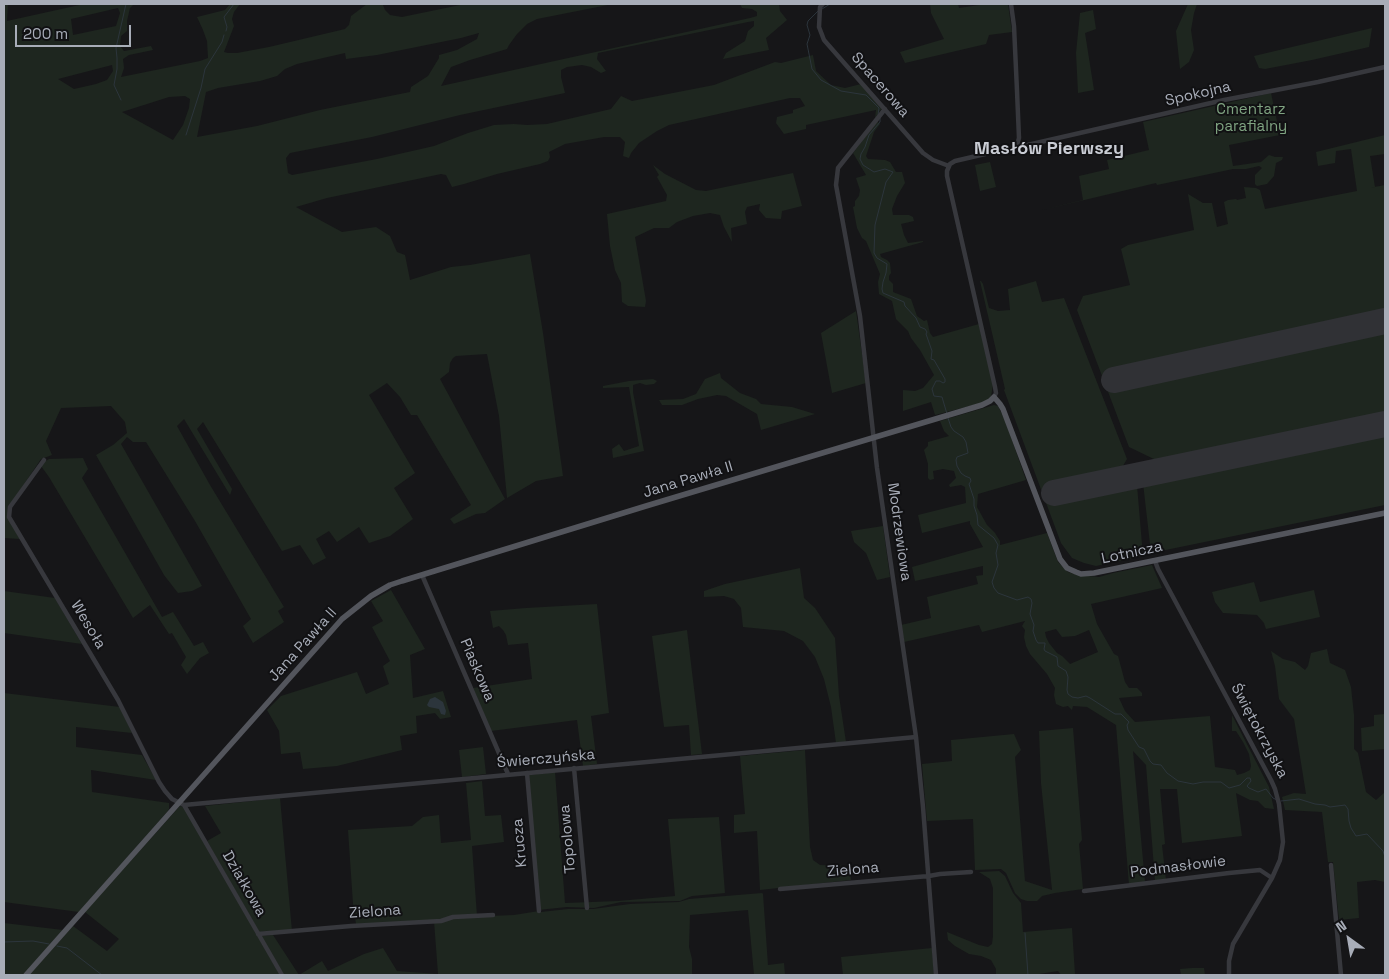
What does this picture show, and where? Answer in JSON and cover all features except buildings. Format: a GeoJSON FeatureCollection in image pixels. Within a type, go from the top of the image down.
{"type":"FeatureCollection","features":[{"type":"Feature","properties":{"kind":"main road","name":"Jana Pawła II"},"geometry":{"type":"LineString","coordinates":[[26,975],[174,808],[181,804],[346,615],[360,603],[390,585],[943,417],[987,403],[994,397]]}},
{"type":"Feature","properties":{"kind":"main road","name":"Lotnicza"},"geometry":{"type":"LineString","coordinates":[[994,397],[1003,409],[1057,553],[1063,564],[1072,571],[1087,574],[1385,512]]}},
{"type":"Feature","properties":{"kind":"street"},"geometry":{"type":"LineString","coordinates":[[994,397],[996,393],[995,386],[947,176],[949,166],[953,162],[1017,145],[1019,126],[1014,26],[1011,4]]}},
{"type":"Feature","properties":{"kind":"street","name":"Spacerowa"},"geometry":{"type":"LineString","coordinates":[[821,7],[819,27],[824,40],[883,111],[928,157],[949,166]]}},
{"type":"Feature","properties":{"kind":"street","name":"Spokojna"},"geometry":{"type":"LineString","coordinates":[[1017,145],[1022,146],[1224,100],[1385,67]]}},
{"type":"Feature","properties":{"kind":"street","name":"Modrzewiowa"},"geometry":{"type":"LineString","coordinates":[[883,111],[838,168],[836,185],[860,316],[880,484],[916,737],[936,975]]}},
{"type":"Feature","properties":{"kind":"street","name":"Wesoła"},"geometry":{"type":"LineString","coordinates":[[44,460],[10,507],[9,517],[118,700],[164,791],[181,804]]}},
{"type":"Feature","properties":{"kind":"street","name":"Świętokrzyska"},"geometry":{"type":"LineString","coordinates":[[1155,561],[1262,761],[1275,789],[1279,804],[1282,822],[1282,851],[1272,878],[1233,944],[1228,968],[1229,975]]}},
{"type":"Feature","properties":{"kind":"street","name":"Piaskowa"},"geometry":{"type":"LineString","coordinates":[[422,575],[508,774]]}},
{"type":"Feature","properties":{"kind":"street","name":"Świerczyńska"},"geometry":{"type":"LineString","coordinates":[[181,804],[916,737]]}},
{"type":"Feature","properties":{"kind":"street","name":"Topolowa"},"geometry":{"type":"LineString","coordinates":[[574,768],[587,908]]}},
{"type":"Feature","properties":{"kind":"street","name":"Krucza"},"geometry":{"type":"LineString","coordinates":[[527,773],[538,911]]}},
{"type":"Feature","properties":{"kind":"street","name":"Działkowa"},"geometry":{"type":"LineString","coordinates":[[181,804],[282,975]]}},
{"type":"Feature","properties":{"kind":"street"},"geometry":{"type":"LineString","coordinates":[[1331,866],[1341,975]]}},
{"type":"Feature","properties":{"kind":"street","name":"Podmasłowie"},"geometry":{"type":"LineString","coordinates":[[1084,891],[1260,870],[1272,878]]}},
{"type":"Feature","properties":{"kind":"street","name":"Zielona"},"geometry":{"type":"LineString","coordinates":[[780,889],[971,872]]}},
{"type":"Feature","properties":{"kind":"street","name":"Zielona"},"geometry":{"type":"LineString","coordinates":[[258,934],[493,915]]}},
{"type":"Feature","properties":{"kind":"green space"},"geometry":{"type":"Polygon","coordinates":[[[4,4],[8,4],[7,21],[84,4],[134,4],[130,8],[127,31],[121,36],[120,46],[124,51],[151,46],[153,50],[129,55],[123,59],[124,68],[121,77],[208,58],[207,41],[197,17],[225,10],[230,4],[240,4],[234,12],[232,19],[234,26],[224,52],[228,53],[269,47],[345,29],[349,25],[351,16],[367,4],[384,4],[385,10],[390,15],[402,17],[465,4],[613,4],[537,19],[527,24],[517,34],[507,49],[451,67],[441,86],[757,16],[757,12],[752,9],[742,8],[740,4],[779,4],[780,11],[787,20],[766,38],[769,50],[723,59],[726,53],[745,41],[748,31],[754,26],[754,21],[598,53],[597,59],[606,71],[601,73],[591,67],[582,65],[567,67],[561,70],[565,93],[460,115],[372,137],[290,153],[286,158],[288,173],[292,175],[434,146],[494,125],[547,124],[611,109],[621,96],[632,101],[714,85],[775,62],[781,63],[813,55],[816,71],[831,85],[845,88],[861,84],[882,108],[875,118],[876,110],[806,125],[806,129],[784,134],[776,123],[777,117],[793,113],[793,110],[805,106],[800,98],[790,98],[669,125],[639,143],[629,158],[623,156],[625,142],[620,137],[604,137],[565,144],[549,152],[550,157],[548,161],[540,164],[452,187],[446,175],[441,174],[327,198],[296,207],[342,232],[376,227],[390,236],[397,252],[405,255],[410,280],[451,267],[530,254],[563,476],[536,481],[507,498],[499,416],[487,354],[456,356],[450,363],[449,372],[440,379],[505,499],[485,513],[476,514],[454,524],[450,519],[471,505],[417,415],[411,415],[400,397],[387,383],[369,395],[415,473],[394,488],[413,519],[390,536],[369,543],[359,527],[337,542],[329,531],[316,539],[326,558],[313,565],[300,545],[282,551],[203,422],[197,429],[232,489],[230,495],[184,419],[177,426],[210,485],[284,607],[278,611],[284,622],[253,643],[243,626],[251,619],[195,521],[146,442],[133,442],[127,437],[121,444],[202,586],[192,591],[178,593],[164,575],[96,455],[113,445],[127,433],[125,422],[111,406],[61,408],[46,441],[52,455],[41,459],[8,508],[9,520],[20,539],[4,538],[4,4]],[[118,8],[71,19],[73,35],[116,26],[120,13],[118,8]],[[479,33],[377,55],[346,59],[345,53],[297,64],[285,69],[277,76],[260,81],[218,88],[206,92],[197,137],[257,126],[320,110],[410,92],[411,87],[428,76],[439,55],[457,50],[477,39],[479,33]],[[112,65],[58,79],[74,89],[96,84],[107,80],[113,71],[112,65]],[[185,96],[169,97],[122,112],[173,140],[183,125],[190,99],[185,96]]]}},
{"type":"Feature","properties":{"kind":"green space"},"geometry":{"type":"Polygon","coordinates":[[[930,4],[958,4],[959,8],[986,4],[1008,4],[1012,32],[989,35],[986,44],[905,63],[900,52],[944,39],[931,13],[930,4]]]}},
{"type":"Feature","properties":{"kind":"green space"},"geometry":{"type":"Polygon","coordinates":[[[1188,4],[1197,4],[1191,30],[1194,50],[1189,62],[1180,69],[1176,31],[1188,4]]]}},
{"type":"Feature","properties":{"kind":"green space"},"geometry":{"type":"Polygon","coordinates":[[[1093,10],[1096,29],[1085,33],[1094,90],[1078,93],[1076,53],[1080,13],[1093,10]]]}},
{"type":"Feature","properties":{"kind":"green space"},"geometry":{"type":"Polygon","coordinates":[[[1372,28],[1369,47],[1265,69],[1259,68],[1254,56],[1372,28]]]}},
{"type":"Feature","properties":{"kind":"green space","name":"Cmentarz parafialny"},"geometry":{"type":"Polygon","coordinates":[[[1271,93],[1280,135],[1229,145],[1233,166],[1261,162],[1269,155],[1283,157],[1282,160],[1276,163],[1274,176],[1267,184],[1257,186],[1255,184],[1255,175],[1262,168],[1259,166],[1233,169],[1157,185],[1156,183],[1038,211],[1083,200],[1079,176],[1109,169],[1107,160],[1149,150],[1143,122],[1271,93]]]}},
{"type":"Feature","properties":{"kind":"green space"},"geometry":{"type":"Polygon","coordinates":[[[877,121],[880,124],[874,132],[866,156],[868,159],[890,162],[896,172],[902,172],[905,183],[892,209],[893,215],[909,215],[913,217],[914,221],[901,224],[904,235],[908,243],[923,241],[880,254],[881,257],[890,263],[891,273],[889,280],[893,284],[893,292],[911,299],[917,316],[924,321],[927,320],[933,337],[979,324],[993,385],[991,396],[982,403],[935,415],[931,402],[903,411],[903,390],[915,391],[923,388],[934,375],[908,331],[896,319],[892,301],[879,294],[878,282],[880,274],[866,241],[862,238],[857,228],[853,207],[860,190],[856,178],[866,175],[853,153],[877,121]]]}},
{"type":"Feature","properties":{"kind":"green space"},"geometry":{"type":"Polygon","coordinates":[[[1385,135],[1385,154],[1370,156],[1375,187],[1385,185],[1385,414],[1158,461],[1129,447],[1077,310],[1083,296],[1130,285],[1121,249],[1128,245],[1194,230],[1188,194],[1203,203],[1212,203],[1217,227],[1228,224],[1224,202],[1246,198],[1244,187],[1260,190],[1265,209],[1357,191],[1351,149],[1336,151],[1335,163],[1318,166],[1316,152],[1385,135]]]}},
{"type":"Feature","properties":{"kind":"green space"},"geometry":{"type":"Polygon","coordinates":[[[990,162],[996,187],[980,191],[975,165],[990,162]]]}},
{"type":"Feature","properties":{"kind":"green space"},"geometry":{"type":"Polygon","coordinates":[[[653,165],[665,174],[696,190],[706,191],[793,173],[802,206],[782,211],[781,219],[766,218],[759,210],[760,204],[747,207],[745,212],[747,224],[731,228],[732,242],[720,215],[710,213],[693,216],[677,222],[669,228],[654,228],[635,237],[646,301],[645,307],[628,306],[622,302],[621,283],[615,270],[610,246],[607,214],[666,201],[667,195],[653,165]]]}},
{"type":"Feature","properties":{"kind":"green space"},"geometry":{"type":"Polygon","coordinates":[[[980,281],[983,284],[989,308],[998,311],[1010,310],[1008,289],[1036,281],[1042,302],[1064,298],[1127,459],[1121,469],[1137,485],[1143,556],[1096,566],[1072,558],[1061,543],[1004,390],[980,281]]]}},
{"type":"Feature","properties":{"kind":"green space"},"geometry":{"type":"Polygon","coordinates":[[[856,311],[866,383],[832,393],[821,333],[856,311]]]}},
{"type":"Feature","properties":{"kind":"green space"},"geometry":{"type":"Polygon","coordinates":[[[720,373],[721,378],[740,393],[756,399],[761,404],[792,407],[815,414],[761,430],[757,414],[726,396],[717,395],[682,405],[662,405],[659,400],[683,399],[696,394],[705,379],[720,373]]]}},
{"type":"Feature","properties":{"kind":"green space"},"geometry":{"type":"Polygon","coordinates":[[[653,379],[657,381],[654,384],[646,385],[640,383],[633,385],[644,451],[613,458],[612,449],[619,444],[624,451],[639,446],[629,387],[603,388],[603,386],[653,379]]]}},
{"type":"Feature","properties":{"kind":"green space"},"geometry":{"type":"Polygon","coordinates":[[[994,405],[998,406],[1005,420],[1026,480],[978,494],[977,507],[987,525],[1000,541],[1000,545],[1047,533],[1058,562],[1068,572],[1089,576],[1099,577],[1152,565],[1162,588],[1091,604],[1097,624],[1114,654],[1118,656],[1125,682],[1129,688],[1137,688],[1142,693],[1142,696],[1119,698],[1125,711],[1135,722],[1210,716],[1215,767],[1235,770],[1237,775],[1250,770],[1251,766],[1249,754],[1243,742],[1236,731],[1232,731],[1232,715],[1269,787],[1274,809],[1265,808],[1258,801],[1250,800],[1236,793],[1242,836],[1182,843],[1177,789],[1160,789],[1165,844],[1162,845],[1166,880],[1129,885],[1116,725],[1087,707],[1073,706],[1072,710],[1068,706],[1063,707],[1056,704],[1055,688],[1026,646],[1025,630],[1022,626],[1025,621],[982,632],[979,625],[904,642],[901,625],[931,618],[927,597],[978,584],[976,576],[983,575],[983,566],[915,581],[912,567],[983,547],[970,521],[922,533],[918,515],[966,503],[965,487],[961,485],[950,487],[949,485],[956,478],[954,471],[943,469],[933,471],[934,479],[930,480],[928,478],[928,464],[924,450],[928,446],[928,442],[949,436],[944,431],[940,421],[994,405]],[[1056,629],[1045,632],[1046,637],[1057,653],[1070,664],[1098,652],[1089,630],[1075,636],[1062,637],[1056,629]],[[1133,751],[1145,882],[1155,881],[1146,765],[1133,751]]]}},
{"type":"Feature","properties":{"kind":"green space"},"geometry":{"type":"Polygon","coordinates":[[[1385,433],[1385,505],[1151,553],[1143,483],[1385,433]]]}},
{"type":"Feature","properties":{"kind":"green space"},"geometry":{"type":"Polygon","coordinates":[[[83,458],[88,469],[82,478],[162,617],[173,612],[194,646],[203,642],[209,653],[200,658],[187,674],[181,665],[186,657],[172,633],[169,634],[150,605],[133,618],[41,466],[49,459],[83,458]]]}},
{"type":"Feature","properties":{"kind":"green space"},"geometry":{"type":"Polygon","coordinates":[[[883,526],[890,577],[877,580],[866,553],[854,542],[851,531],[883,526]]]}},
{"type":"Feature","properties":{"kind":"green space"},"geometry":{"type":"Polygon","coordinates":[[[800,568],[804,598],[815,608],[835,638],[839,696],[846,742],[836,743],[831,707],[824,679],[815,657],[803,641],[784,631],[743,627],[741,608],[734,599],[724,596],[704,597],[704,591],[725,584],[800,568]]]}},
{"type":"Feature","properties":{"kind":"green space"},"geometry":{"type":"Polygon","coordinates":[[[1254,582],[1260,602],[1314,590],[1320,617],[1266,629],[1264,623],[1257,615],[1223,613],[1215,602],[1212,592],[1254,582]]]}},
{"type":"Feature","properties":{"kind":"green space"},"geometry":{"type":"Polygon","coordinates":[[[391,590],[425,649],[410,655],[413,698],[443,691],[451,717],[440,719],[435,713],[416,716],[417,733],[400,736],[402,750],[337,766],[303,769],[300,752],[281,754],[279,731],[267,710],[281,696],[357,672],[366,694],[389,684],[383,666],[390,661],[372,627],[383,621],[371,601],[391,590]]]}},
{"type":"Feature","properties":{"kind":"green space"},"geometry":{"type":"Polygon","coordinates":[[[4,591],[55,598],[82,644],[4,633],[4,591]]]}},
{"type":"Feature","properties":{"kind":"green space"},"geometry":{"type":"Polygon","coordinates":[[[597,604],[609,713],[591,716],[597,764],[583,766],[577,720],[491,731],[473,688],[532,679],[528,643],[508,645],[503,630],[499,626],[493,628],[490,611],[597,604]]]}},
{"type":"Feature","properties":{"kind":"green space"},"geometry":{"type":"Polygon","coordinates":[[[687,630],[702,754],[691,755],[689,725],[664,727],[652,636],[687,630]]]}},
{"type":"Feature","properties":{"kind":"green space"},"geometry":{"type":"Polygon","coordinates":[[[1327,649],[1330,663],[1345,670],[1351,687],[1354,715],[1354,749],[1358,753],[1366,792],[1376,800],[1385,792],[1385,882],[1375,880],[1357,882],[1359,918],[1339,920],[1333,862],[1328,862],[1322,812],[1285,810],[1282,797],[1294,793],[1306,794],[1294,719],[1279,699],[1271,651],[1283,659],[1295,662],[1305,670],[1311,653],[1327,649]]]}},
{"type":"Feature","properties":{"kind":"green space"},"geometry":{"type":"Polygon","coordinates":[[[4,693],[120,707],[132,733],[76,727],[76,747],[142,755],[156,780],[91,770],[92,792],[169,803],[167,812],[79,912],[4,902],[4,693]]]}},
{"type":"Feature","properties":{"kind":"green space"},"geometry":{"type":"Polygon","coordinates":[[[1385,714],[1385,749],[1362,751],[1361,728],[1374,726],[1374,715],[1385,714]]]}},
{"type":"Feature","properties":{"kind":"green space"},"geometry":{"type":"Polygon","coordinates":[[[1073,728],[1082,840],[1079,844],[1083,889],[1042,896],[1037,901],[1027,901],[1021,899],[1015,893],[1006,873],[1001,869],[975,870],[973,819],[927,821],[922,764],[952,761],[951,740],[1014,734],[1021,750],[1015,757],[1025,881],[1052,890],[1041,783],[1039,731],[1073,728]]]}},
{"type":"Feature","properties":{"kind":"green space"},"geometry":{"type":"Polygon","coordinates":[[[483,747],[486,774],[462,777],[459,750],[483,747]]]}},
{"type":"Feature","properties":{"kind":"green space"},"geometry":{"type":"Polygon","coordinates":[[[805,750],[810,847],[813,860],[820,865],[849,866],[851,880],[760,890],[757,831],[734,833],[734,815],[745,814],[740,756],[805,750]]]}},
{"type":"Feature","properties":{"kind":"green space"},"geometry":{"type":"Polygon","coordinates":[[[555,772],[565,903],[675,896],[668,819],[719,817],[725,893],[692,896],[680,901],[621,902],[594,908],[567,907],[538,910],[529,775],[555,772]]]}},
{"type":"Feature","properties":{"kind":"green space"},"geometry":{"type":"Polygon","coordinates":[[[482,781],[485,816],[501,815],[504,842],[472,846],[477,916],[466,917],[514,915],[568,909],[593,909],[762,893],[768,965],[784,963],[785,975],[754,975],[748,910],[690,915],[689,947],[692,959],[692,975],[299,975],[322,961],[328,971],[364,954],[383,948],[397,971],[438,974],[434,921],[356,924],[348,830],[412,826],[423,817],[439,815],[441,843],[471,840],[466,783],[482,781]]]}},
{"type":"Feature","properties":{"kind":"green space"},"geometry":{"type":"Polygon","coordinates":[[[280,798],[292,931],[259,932],[207,841],[221,833],[205,806],[280,798]]]}},
{"type":"Feature","properties":{"kind":"green space"},"geometry":{"type":"Polygon","coordinates":[[[180,806],[184,807],[280,975],[29,975],[73,926],[107,951],[119,939],[85,912],[180,806]]]}},
{"type":"Feature","properties":{"kind":"green space"},"geometry":{"type":"Polygon","coordinates":[[[999,871],[1005,876],[1013,893],[1021,903],[1023,932],[1072,928],[1075,974],[1061,975],[1058,971],[1033,975],[996,975],[996,969],[991,960],[969,954],[948,940],[947,932],[979,945],[988,947],[992,944],[993,888],[990,879],[979,872],[999,871]]]}},
{"type":"Feature","properties":{"kind":"green space"},"geometry":{"type":"Polygon","coordinates":[[[4,923],[63,930],[23,975],[4,975],[4,923]]]}},
{"type":"Feature","properties":{"kind":"green space"},"geometry":{"type":"Polygon","coordinates":[[[273,935],[299,975],[284,975],[261,936],[273,935]]]}},
{"type":"Feature","properties":{"kind":"green space"},"geometry":{"type":"Polygon","coordinates":[[[932,948],[934,974],[843,975],[841,957],[932,948]]]}},
{"type":"Feature","properties":{"kind":"green space"},"geometry":{"type":"Polygon","coordinates":[[[1204,968],[1205,975],[1181,975],[1180,969],[1204,968]]]}},
{"type":"Feature","properties":{"kind":"shaded area"},"geometry":{"type":"Polygon","coordinates":[[[435,697],[443,702],[446,711],[445,715],[441,714],[439,709],[427,705],[430,699],[435,697]]]}},
{"type":"Feature","properties":{"kind":"waterway"},"geometry":{"type":"LineString","coordinates":[[121,100],[114,85],[117,69],[116,48],[126,4]]}},
{"type":"Feature","properties":{"kind":"waterway"},"geometry":{"type":"LineString","coordinates":[[226,31],[227,27],[224,17],[234,4]]}},
{"type":"Feature","properties":{"kind":"waterway"},"geometry":{"type":"LineString","coordinates":[[822,9],[830,4]]}},
{"type":"Feature","properties":{"kind":"waterway"},"geometry":{"type":"LineString","coordinates":[[819,10],[808,21],[807,25],[810,35],[807,44],[812,69],[821,80],[841,91],[866,95],[879,108],[878,115]]}},
{"type":"Feature","properties":{"kind":"waterway"},"geometry":{"type":"LineString","coordinates":[[186,135],[205,69],[222,42],[224,35]]}},
{"type":"Feature","properties":{"kind":"waterway"},"geometry":{"type":"LineString","coordinates":[[880,118],[880,122],[869,135],[860,159],[863,165],[874,172],[885,169],[893,172],[886,182],[875,225],[874,253],[877,258],[887,264],[882,289],[883,293],[904,302],[920,327],[927,332],[932,351],[931,359],[934,360],[945,379],[943,383],[936,381],[932,389],[934,396],[942,397],[947,414]]}},
{"type":"Feature","properties":{"kind":"waterway"},"geometry":{"type":"LineString","coordinates":[[948,418],[951,427],[966,442],[968,453],[957,457],[956,460],[961,473],[970,478],[969,484],[974,499],[978,525],[994,538],[998,545],[996,553],[998,565],[992,582],[994,588],[998,593],[1017,600],[1028,597],[1031,599],[1030,614],[1036,640],[1038,643],[1045,643],[1045,651],[1057,657],[1058,666],[1066,671],[1068,694],[1078,698],[1086,696],[1115,714],[1121,714],[1129,722],[1127,725],[1128,730],[1139,747],[1144,749],[1150,761],[1153,764],[1161,765],[1167,773],[1178,781],[1193,784],[1221,782],[1229,788],[1240,785],[1247,778],[1250,778],[1251,781],[1247,786],[1249,788],[1258,792],[1266,789],[1277,800]]}},
{"type":"Feature","properties":{"kind":"waterway"},"geometry":{"type":"LineString","coordinates":[[1281,801],[1299,799],[1330,807],[1345,805],[1348,809],[1351,828],[1356,836],[1367,834],[1383,851],[1385,857]]}},
{"type":"Feature","properties":{"kind":"waterway"},"geometry":{"type":"LineString","coordinates":[[1025,933],[1028,975]]}},
{"type":"Feature","properties":{"kind":"waterway"},"geometry":{"type":"LineString","coordinates":[[4,942],[33,941],[49,944]]}},
{"type":"Feature","properties":{"kind":"waterway"},"geometry":{"type":"LineString","coordinates":[[57,946],[67,948],[102,975]]}},
{"type":"Feature","properties":{"kind":"runway"},"geometry":{"type":"LineString","coordinates":[[1114,380],[1385,321]]}},
{"type":"Feature","properties":{"kind":"runway"},"geometry":{"type":"LineString","coordinates":[[1054,493],[1385,424]]}},
{"type":"Feature","properties":{"kind":"district","name":"Masłów Pierwszy"},"geometry":{"type":"Point","coordinates":[1049,149]}}]}
